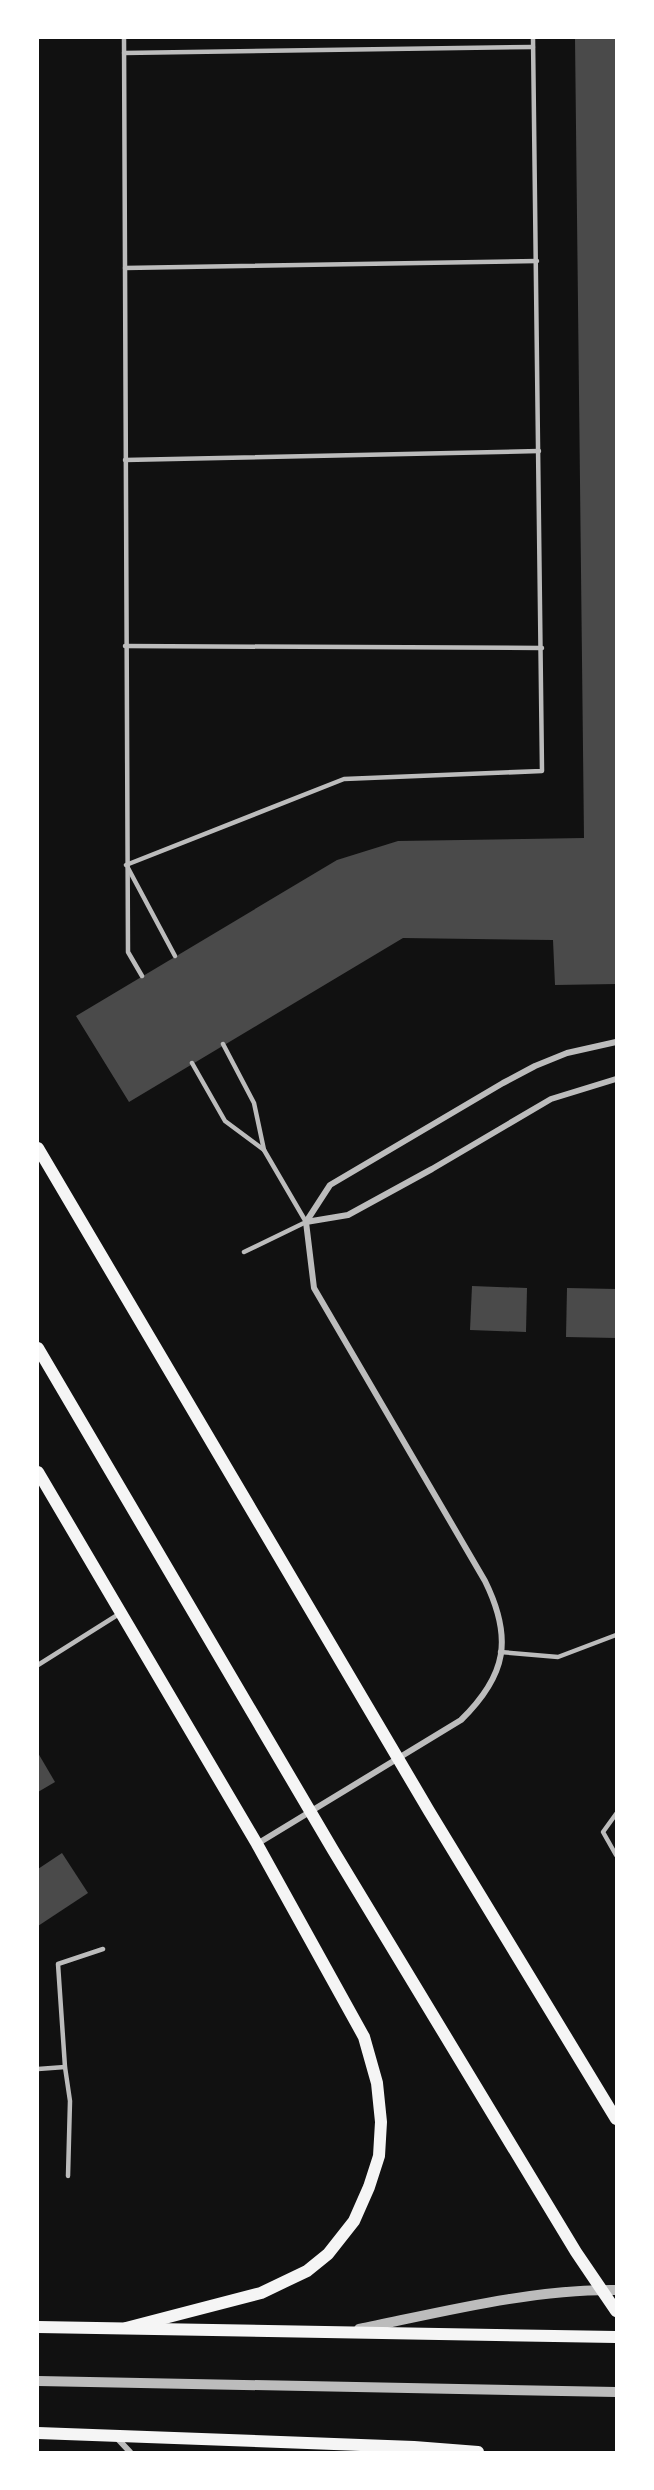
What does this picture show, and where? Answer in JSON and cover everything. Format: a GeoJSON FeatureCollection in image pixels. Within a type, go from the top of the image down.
{"type":"FeatureCollection","features":[{"type":"Feature","properties":{"kind":"main road"},"geometry":{"type":"LineString","coordinates":[[38,1148],[429,1811],[616,2119]]}},
{"type":"Feature","properties":{"kind":"main road"},"geometry":{"type":"LineString","coordinates":[[38,1348],[90,1440],[564,2232],[616,2311]]}},
{"type":"Feature","properties":{"kind":"main road"},"geometry":{"type":"LineString","coordinates":[[38,1472],[257,1844],[364,2037],[376,2083],[381,2121],[379,2156],[354,2221],[328,2254],[307,2271],[261,2293],[126,2328]]}},
{"type":"Feature","properties":{"kind":"main road"},"geometry":{"type":"LineString","coordinates":[[38,2327],[616,2337]]}},
{"type":"Feature","properties":{"kind":"main road"},"geometry":{"type":"LineString","coordinates":[[38,2433],[414,2447],[478,2452]]}},
{"type":"Feature","properties":{"kind":"street"},"geometry":{"type":"LineString","coordinates":[[257,1844],[461,1720],[479,1702],[489,1687],[500,1652],[502,1626],[496,1604],[485,1581],[314,1288],[306,1222],[330,1185],[503,1083],[567,1053],[616,1042]]}},
{"type":"Feature","properties":{"kind":"street"},"geometry":{"type":"LineString","coordinates":[[306,1222],[348,1215],[551,1099],[616,1078]]}},
{"type":"Feature","properties":{"kind":"street"},"geometry":{"type":"LineString","coordinates":[[344,2333],[462,2307],[587,2290],[616,2290]]}},
{"type":"Feature","properties":{"kind":"street"},"geometry":{"type":"LineString","coordinates":[[38,2381],[616,2392]]}},
{"type":"Feature","properties":{"kind":"street"},"geometry":{"type":"LineString","coordinates":[[116,2437],[130,2452]]}},
{"type":"Feature","properties":{"kind":"street"},"geometry":{"type":"LineString","coordinates":[[384,2452],[414,2447]]}},
{"type":"Feature","properties":{"kind":"lane"},"geometry":{"type":"LineString","coordinates":[[124,38],[126,865],[128,952],[142,976]]}},
{"type":"Feature","properties":{"kind":"lane"},"geometry":{"type":"LineString","coordinates":[[126,865],[344,779],[542,771],[533,38]]}},
{"type":"Feature","properties":{"kind":"lane"},"geometry":{"type":"LineString","coordinates":[[124,53],[533,47]]}},
{"type":"Feature","properties":{"kind":"lane"},"geometry":{"type":"LineString","coordinates":[[125,268],[537,261]]}},
{"type":"Feature","properties":{"kind":"lane"},"geometry":{"type":"LineString","coordinates":[[125,460],[539,451]]}},
{"type":"Feature","properties":{"kind":"lane"},"geometry":{"type":"LineString","coordinates":[[125,646],[542,648]]}},
{"type":"Feature","properties":{"kind":"lane"},"geometry":{"type":"LineString","coordinates":[[126,865],[176,956]]}},
{"type":"Feature","properties":{"kind":"lane"},"geometry":{"type":"LineString","coordinates":[[223,1044],[254,1103],[264,1150],[306,1222],[244,1251]]}},
{"type":"Feature","properties":{"kind":"lane"},"geometry":{"type":"LineString","coordinates":[[192,1063],[225,1121],[264,1150]]}},
{"type":"Feature","properties":{"kind":"lane"},"geometry":{"type":"LineString","coordinates":[[38,1665],[121,1613]]}},
{"type":"Feature","properties":{"kind":"lane"},"geometry":{"type":"LineString","coordinates":[[500,1652],[558,1657],[616,1635]]}},
{"type":"Feature","properties":{"kind":"lane"},"geometry":{"type":"LineString","coordinates":[[616,1814],[603,1832],[616,1855]]}},
{"type":"Feature","properties":{"kind":"lane"},"geometry":{"type":"LineString","coordinates":[[68,2176],[70,2101],[65,2067],[58,1964],[103,1949]]}},
{"type":"Feature","properties":{"kind":"lane"},"geometry":{"type":"LineString","coordinates":[[38,2069],[65,2067]]}},
{"type":"Feature","properties":{"kind":"building"},"geometry":{"type":"Polygon","coordinates":[[[575,38],[616,38],[616,984],[555,985],[553,940],[403,938],[129,1102],[76,1016],[337,860],[398,841],[584,838],[575,38]]]}},
{"type":"Feature","properties":{"kind":"building"},"geometry":{"type":"Polygon","coordinates":[[[472,1286],[527,1288],[526,1332],[470,1330],[472,1286]]]}},
{"type":"Feature","properties":{"kind":"building"},"geometry":{"type":"Polygon","coordinates":[[[567,1288],[616,1289],[616,1338],[566,1337],[567,1288]]]}},
{"type":"Feature","properties":{"kind":"building"},"geometry":{"type":"Polygon","coordinates":[[[38,1753],[55,1782],[38,1792],[38,1753]]]}},
{"type":"Feature","properties":{"kind":"building"},"geometry":{"type":"Polygon","coordinates":[[[62,1853],[88,1893],[38,1926],[38,1869],[62,1853]]]}}]}
